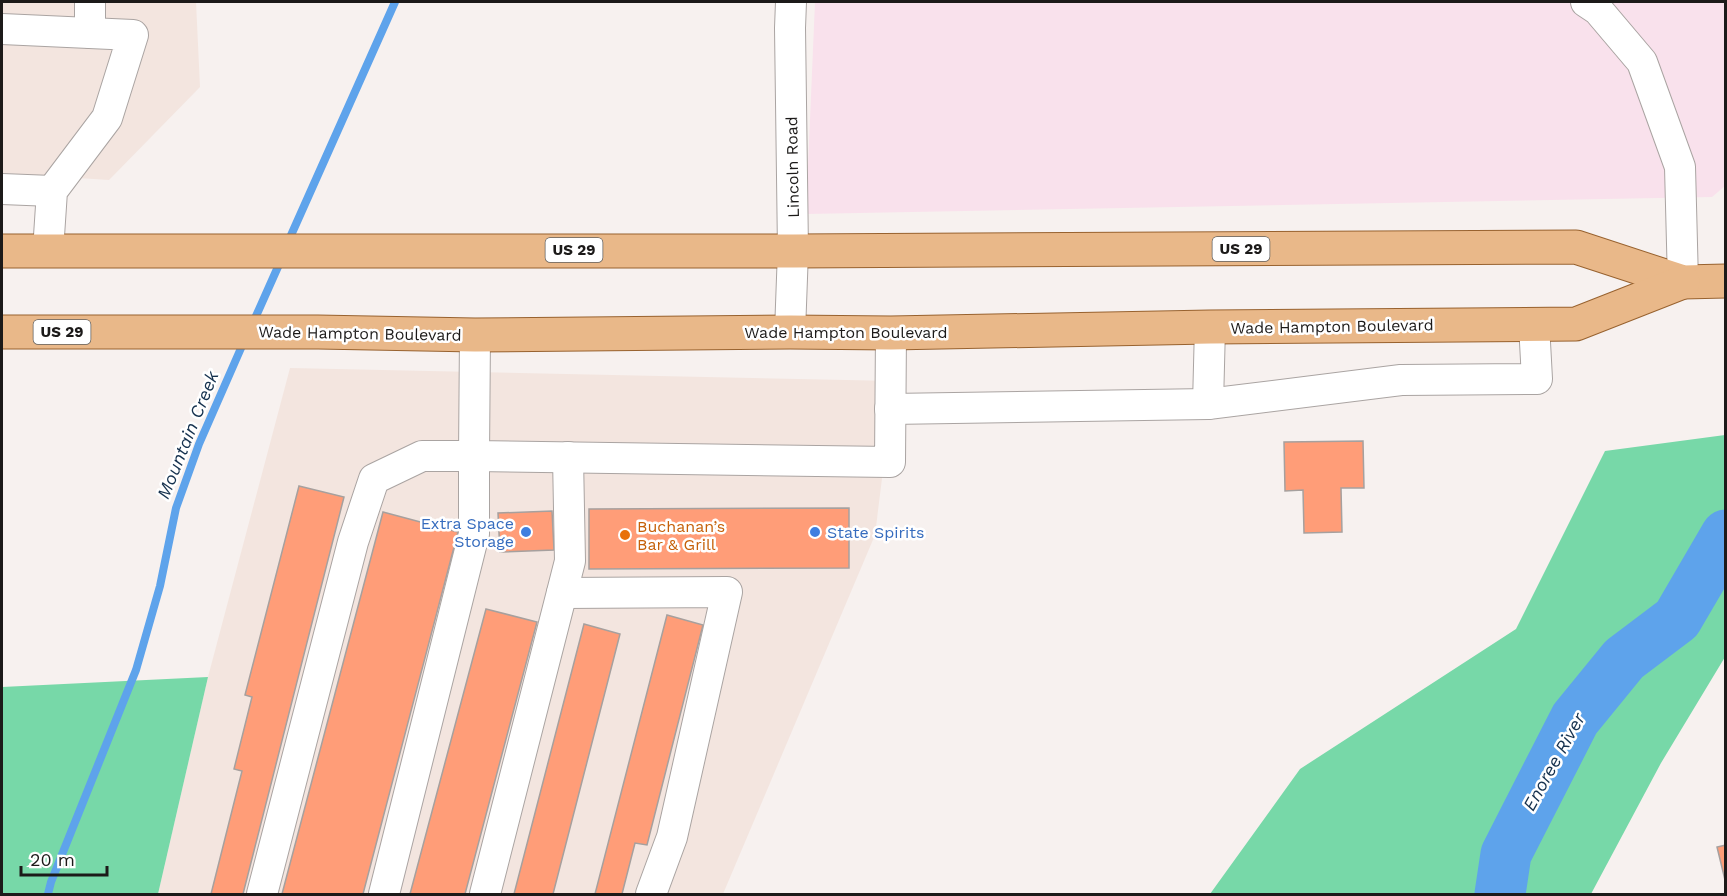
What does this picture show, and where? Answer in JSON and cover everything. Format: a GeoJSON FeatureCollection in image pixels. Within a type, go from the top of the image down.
{"type":"FeatureCollection","features":[{"type":"Feature","properties":{"kind":"main road","name":"Wade Hampton Boulevard"},"geometry":{"type":"LineString","coordinates":[[2,251],[153,252],[354,249],[793,251],[1576,247],[1683,282],[1725,282]]}},
{"type":"Feature","properties":{"kind":"main road","name":"Wade Hampton Boulevard"},"geometry":{"type":"LineString","coordinates":[[2,332],[318,332],[476,335],[891,333],[1210,327],[1576,324],[1683,282]]}},
{"type":"Feature","properties":{"kind":"street"},"geometry":{"type":"LineString","coordinates":[[90,2],[90,33]]}},
{"type":"Feature","properties":{"kind":"street","name":"Lincoln Road"},"geometry":{"type":"LineString","coordinates":[[790,332],[793,251],[791,2]]}},
{"type":"Feature","properties":{"kind":"street"},"geometry":{"type":"LineString","coordinates":[[1586,2],[1598,10],[1642,62],[1680,166],[1683,282]]}},
{"type":"Feature","properties":{"kind":"street"},"geometry":{"type":"LineString","coordinates":[[2,29],[133,34],[107,118],[52,191],[48,252]]}},
{"type":"Feature","properties":{"kind":"street"},"geometry":{"type":"LineString","coordinates":[[2,189],[52,191]]}},
{"type":"Feature","properties":{"kind":"street"},"geometry":{"type":"LineString","coordinates":[[890,409],[1208,404],[1401,380],[1537,379],[1534,324]]}},
{"type":"Feature","properties":{"kind":"street"},"geometry":{"type":"LineString","coordinates":[[1208,404],[1210,327]]}},
{"type":"Feature","properties":{"kind":"street"},"geometry":{"type":"LineString","coordinates":[[262,894],[353,542],[374,479],[422,456],[890,462],[891,333]]}},
{"type":"Feature","properties":{"kind":"street"},"geometry":{"type":"LineString","coordinates":[[384,894],[474,534],[476,335]]}},
{"type":"Feature","properties":{"kind":"street"},"geometry":{"type":"LineString","coordinates":[[485,894],[570,561],[568,457]]}},
{"type":"Feature","properties":{"kind":"street"},"geometry":{"type":"LineString","coordinates":[[562,593],[727,592],[672,837],[651,894]]}},
{"type":"Feature","properties":{"kind":"shaded area"},"geometry":{"type":"Polygon","coordinates":[[[2,2],[196,2],[200,87],[109,180],[2,173],[2,2]]]}},
{"type":"Feature","properties":{"kind":"shaded area"},"geometry":{"type":"Polygon","coordinates":[[[815,2],[1725,2],[1725,186],[1712,197],[806,214],[815,2]]]}},
{"type":"Feature","properties":{"kind":"shaded area"},"geometry":{"type":"Polygon","coordinates":[[[290,368],[894,381],[875,535],[723,894],[158,894],[208,677],[290,368]]]}},
{"type":"Feature","properties":{"kind":"green space"},"geometry":{"type":"Polygon","coordinates":[[[1725,435],[1725,657],[1661,763],[1591,894],[1210,894],[1300,769],[1516,629],[1605,451],[1725,435]]]}},
{"type":"Feature","properties":{"kind":"green space"},"geometry":{"type":"Polygon","coordinates":[[[208,677],[158,894],[2,894],[2,687],[208,677]]]}},
{"type":"Feature","properties":{"kind":"building"},"geometry":{"type":"Polygon","coordinates":[[[1363,441],[1364,488],[1341,488],[1342,532],[1304,533],[1303,490],[1285,491],[1284,442],[1363,441]]]}},
{"type":"Feature","properties":{"kind":"building"},"geometry":{"type":"Polygon","coordinates":[[[299,486],[344,497],[243,894],[211,894],[242,771],[234,769],[252,697],[245,695],[299,486]]]}},
{"type":"Feature","properties":{"kind":"building"},"geometry":{"type":"Polygon","coordinates":[[[849,508],[849,568],[589,569],[589,509],[849,508]]]}},
{"type":"Feature","properties":{"kind":"building","name":"Extra Space Storage"},"geometry":{"type":"Polygon","coordinates":[[[552,511],[554,550],[500,552],[498,513],[552,511]]]}},
{"type":"Feature","properties":{"kind":"building"},"geometry":{"type":"Polygon","coordinates":[[[383,512],[458,532],[363,894],[282,894],[383,512]]]}},
{"type":"Feature","properties":{"kind":"building"},"geometry":{"type":"Polygon","coordinates":[[[486,609],[537,622],[465,894],[410,894],[486,609]]]}},
{"type":"Feature","properties":{"kind":"building"},"geometry":{"type":"Polygon","coordinates":[[[667,615],[703,625],[647,845],[635,843],[622,894],[595,894],[667,615]]]}},
{"type":"Feature","properties":{"kind":"building"},"geometry":{"type":"Polygon","coordinates":[[[584,624],[620,634],[553,894],[514,894],[584,624]]]}},
{"type":"Feature","properties":{"kind":"building"},"geometry":{"type":"Polygon","coordinates":[[[1726,845],[1726,884],[1717,847],[1726,845]]]}},
{"type":"Feature","properties":{"kind":"waterway","name":"Mountain Creek"},"geometry":{"type":"LineString","coordinates":[[288,242],[395,2]]}},
{"type":"Feature","properties":{"kind":"waterway","name":"Mountain Creek"},"geometry":{"type":"LineString","coordinates":[[252,325],[281,260]]}},
{"type":"Feature","properties":{"kind":"waterway","name":"Mountain Creek"},"geometry":{"type":"LineString","coordinates":[[48,894],[136,670],[160,586],[176,508],[199,444],[245,339]]}},
{"type":"Feature","properties":{"kind":"waterway","name":"Enoree River"},"geometry":{"type":"LineString","coordinates":[[1500,894],[1506,854],[1575,719],[1624,659],[1677,619],[1726,535]]}},
{"type":"Feature","properties":{"kind":"place","name":"Extra Space Storage"},"geometry":{"type":"Point","coordinates":[526,532]}},
{"type":"Feature","properties":{"kind":"place","name":"State Spirits"},"geometry":{"type":"Point","coordinates":[815,532]}},
{"type":"Feature","properties":{"kind":"place","name":"Buchanan’s Bar & Grill"},"geometry":{"type":"Point","coordinates":[625,535]}}]}
